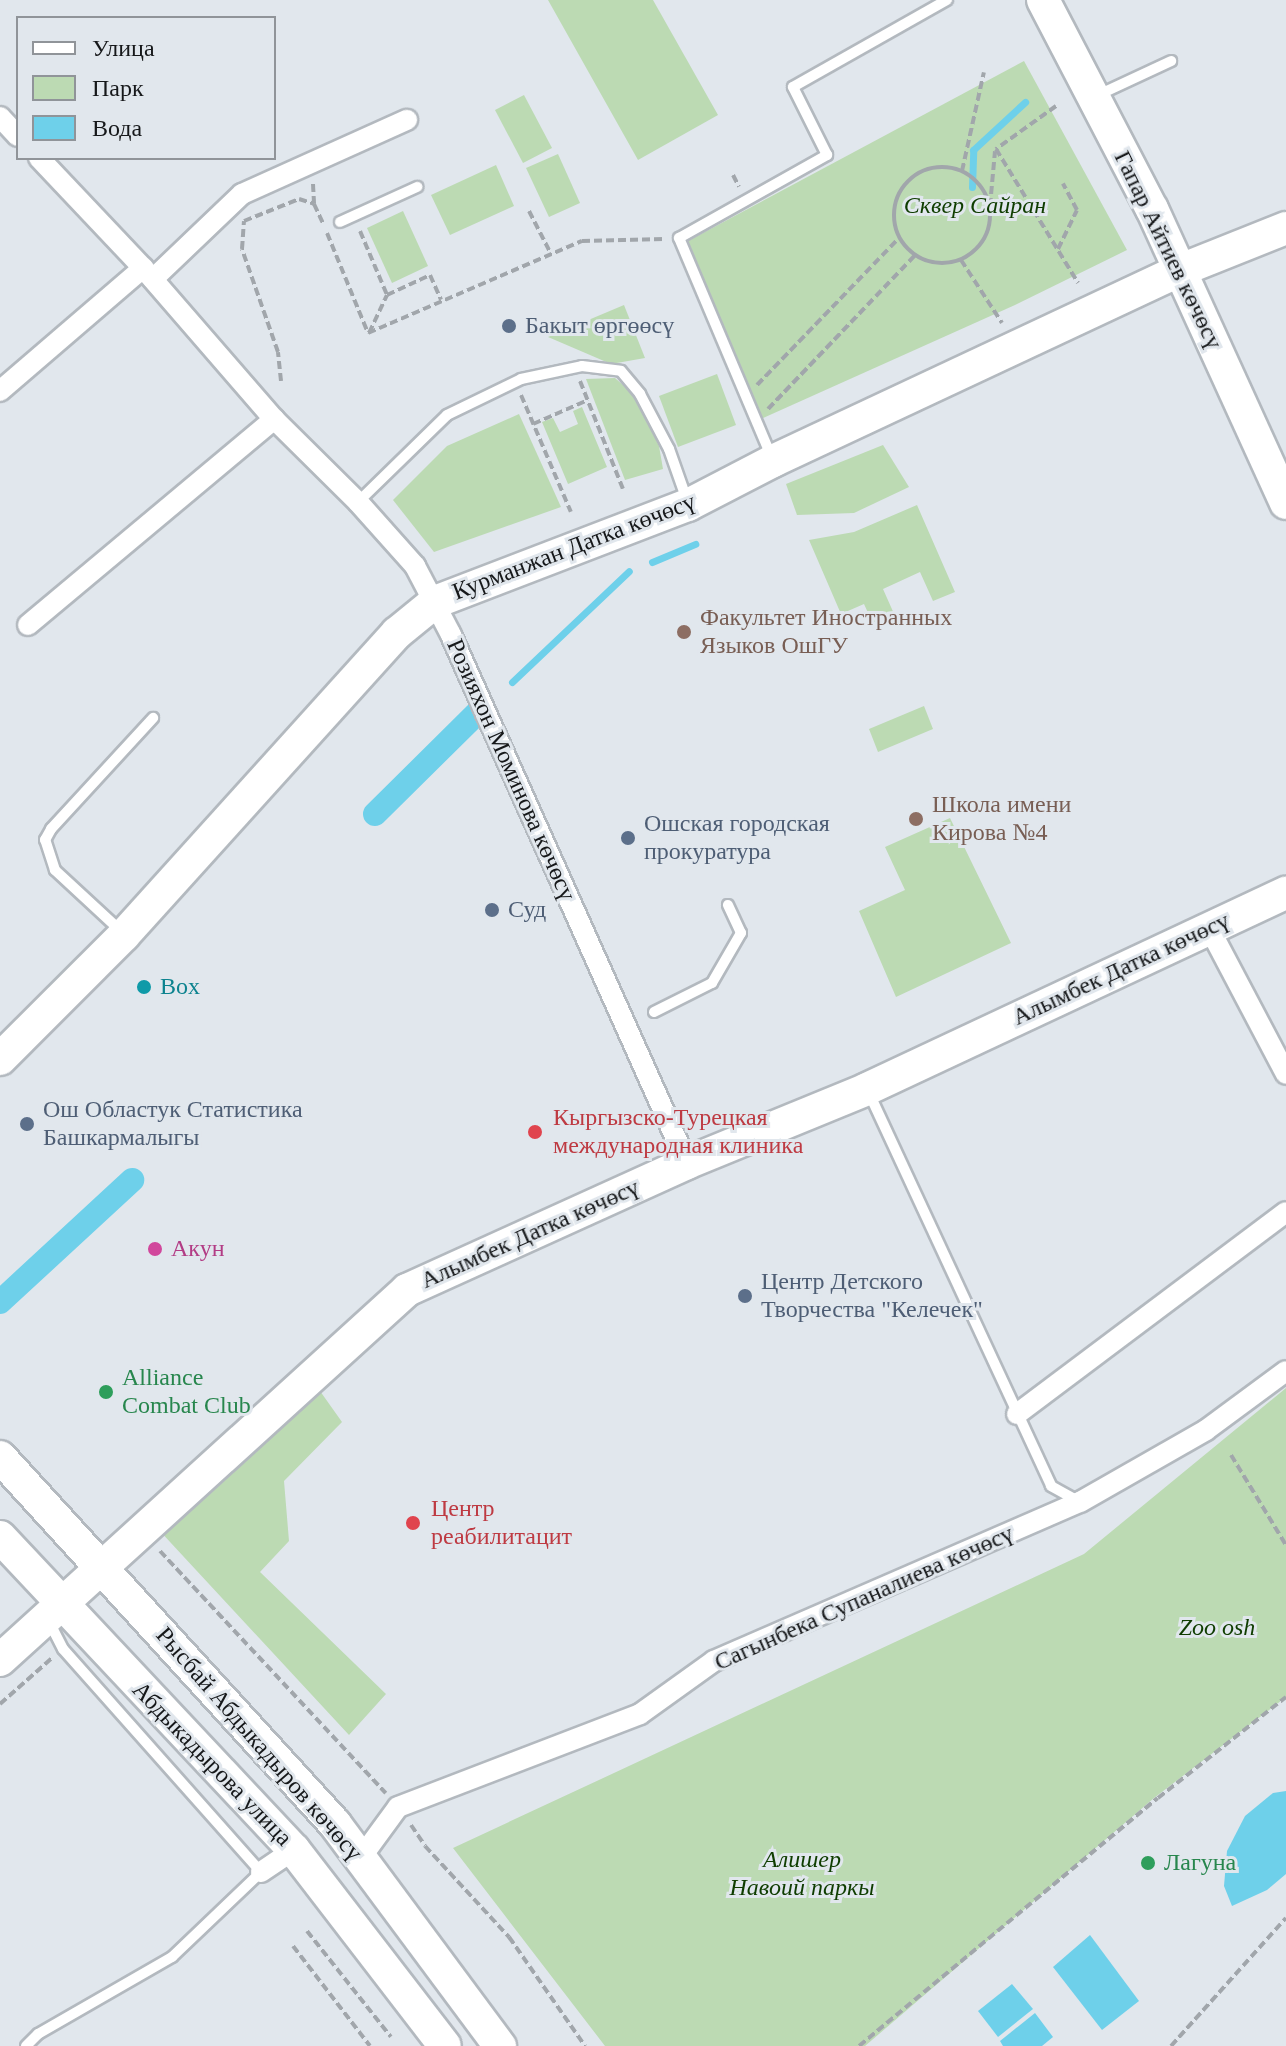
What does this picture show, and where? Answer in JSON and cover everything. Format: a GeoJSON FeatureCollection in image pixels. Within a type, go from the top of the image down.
{"type":"FeatureCollection","features":[{"type":"Feature","properties":{"kind":"main road","name":"Гапар Айтиев көчөсү"},"geometry":{"type":"LineString","coordinates":[[1043,0],[1181,270],[1286,503]]}},
{"type":"Feature","properties":{"kind":"main road","name":"Курманжан Датка көчөсү"},"geometry":{"type":"LineString","coordinates":[[0,1059],[124,935],[397,633],[435,602],[688,505],[773,461],[1181,270],[1286,228]]}},
{"type":"Feature","properties":{"kind":"main road","name":"Алымбек Датка көчөсү"},"geometry":{"type":"LineString","coordinates":[[0,1660],[407,1290],[687,1163],[867,1089],[1208,926],[1286,893]]}},
{"type":"Feature","properties":{"kind":"main road","name":"Рысбай Абдыкадыров көчөсү"},"geometry":{"type":"LineString","coordinates":[[0,1457],[335,1824],[500,2046]]}},
{"type":"Feature","properties":{"kind":"main road"},"geometry":{"type":"LineString","coordinates":[[0,1537],[53,1609]]}},
{"type":"Feature","properties":{"kind":"main road","name":"Абдыкадырова улица"},"geometry":{"type":"LineString","coordinates":[[53,1609],[294,1850],[445,2046]]}},
{"type":"Feature","properties":{"kind":"street"},"geometry":{"type":"LineString","coordinates":[[0,117],[16,134]]}},
{"type":"Feature","properties":{"kind":"street"},"geometry":{"type":"LineString","coordinates":[[0,391],[148,274],[242,194],[407,120]]}},
{"type":"Feature","properties":{"kind":"street","name":"Розияхон Моминова көчөсү"},"geometry":{"type":"LineString","coordinates":[[41,160],[148,274],[274,419],[358,502],[415,566],[435,602],[687,1163]]}},
{"type":"Feature","properties":{"kind":"street"},"geometry":{"type":"LineString","coordinates":[[28,625],[274,419]]}},
{"type":"Feature","properties":{"kind":"street"},"geometry":{"type":"LineString","coordinates":[[1208,926],[1286,1074]]}},
{"type":"Feature","properties":{"kind":"street"},"geometry":{"type":"LineString","coordinates":[[1017,1414],[1286,1212]]}},
{"type":"Feature","properties":{"kind":"street","name":"Сагынбека Супаналиева көчөсү"},"geometry":{"type":"LineString","coordinates":[[398,1807],[640,1714],[714,1661],[1080,1502],[1206,1430],[1286,1371]]}},
{"type":"Feature","properties":{"kind":"street"},"geometry":{"type":"LineString","coordinates":[[360,1859],[398,1807]]}},
{"type":"Feature","properties":{"kind":"street"},"geometry":{"type":"LineString","coordinates":[[261,1872],[294,1850]]}},
{"type":"Feature","properties":{"kind":"lane"},"geometry":{"type":"LineString","coordinates":[[773,461],[756,429],[679,238],[827,155],[793,87],[947,0]]}},
{"type":"Feature","properties":{"kind":"lane"},"geometry":{"type":"LineString","coordinates":[[1094,97],[1171,61]]}},
{"type":"Feature","properties":{"kind":"lane"},"geometry":{"type":"LineString","coordinates":[[340,222],[417,187]]}},
{"type":"Feature","properties":{"kind":"lane"},"geometry":{"type":"LineString","coordinates":[[358,502],[447,415],[515,382],[575,368],[621,371],[640,394],[659,429],[688,505]]}},
{"type":"Feature","properties":{"kind":"lane"},"geometry":{"type":"LineString","coordinates":[[124,935],[55,870],[45,840],[51,829],[153,718]]}},
{"type":"Feature","properties":{"kind":"lane"},"geometry":{"type":"LineString","coordinates":[[654,1012],[712,983],[741,933],[728,905]]}},
{"type":"Feature","properties":{"kind":"lane"},"geometry":{"type":"LineString","coordinates":[[867,1089],[1051,1486],[1080,1502]]}},
{"type":"Feature","properties":{"kind":"lane"},"geometry":{"type":"LineString","coordinates":[[26,2046],[38,2034],[172,1957],[261,1872],[63,1649],[53,1609]]}},
{"type":"Feature","properties":{"kind":"path"},"geometry":{"type":"LineString","coordinates":[[963,172],[984,72]]}},
{"type":"Feature","properties":{"kind":"path"},"geometry":{"type":"LineString","coordinates":[[990,208],[976,180],[963,172],[931,168],[904,185],[896,199],[894,215],[900,237],[914,255],[930,262],[961,260],[984,239],[990,224],[996,149],[1056,106]]}},
{"type":"Feature","properties":{"kind":"path"},"geometry":{"type":"LineString","coordinates":[[996,149],[1078,283]]}},
{"type":"Feature","properties":{"kind":"path"},"geometry":{"type":"LineString","coordinates":[[1058,250],[1077,210],[1063,184]]}},
{"type":"Feature","properties":{"kind":"path"},"geometry":{"type":"LineString","coordinates":[[281,381],[278,352],[242,249],[244,221],[299,199],[314,204],[368,333]]}},
{"type":"Feature","properties":{"kind":"path"},"geometry":{"type":"LineString","coordinates":[[529,211],[550,253]]}},
{"type":"Feature","properties":{"kind":"path"},"geometry":{"type":"LineString","coordinates":[[354,216],[387,295]]}},
{"type":"Feature","properties":{"kind":"path"},"geometry":{"type":"LineString","coordinates":[[757,385],[900,237]]}},
{"type":"Feature","properties":{"kind":"path"},"geometry":{"type":"LineString","coordinates":[[368,333],[582,241],[679,238]]}},
{"type":"Feature","properties":{"kind":"path"},"geometry":{"type":"LineString","coordinates":[[773,421],[767,408],[914,255]]}},
{"type":"Feature","properties":{"kind":"path"},"geometry":{"type":"LineString","coordinates":[[961,260],[1002,323]]}},
{"type":"Feature","properties":{"kind":"path"},"geometry":{"type":"LineString","coordinates":[[368,333],[387,295],[430,275],[441,300]]}},
{"type":"Feature","properties":{"kind":"path"},"geometry":{"type":"LineString","coordinates":[[575,368],[623,489]]}},
{"type":"Feature","properties":{"kind":"path"},"geometry":{"type":"LineString","coordinates":[[515,382],[571,512]]}},
{"type":"Feature","properties":{"kind":"path"},"geometry":{"type":"LineString","coordinates":[[533,424],[588,400]]}},
{"type":"Feature","properties":{"kind":"path"},"geometry":{"type":"LineString","coordinates":[[1231,1455],[1286,1545]]}},
{"type":"Feature","properties":{"kind":"path"},"geometry":{"type":"LineString","coordinates":[[169,1540],[158,1549],[398,1807],[425,1846],[509,1937],[585,2046]]}},
{"type":"Feature","properties":{"kind":"path"},"geometry":{"type":"LineString","coordinates":[[0,1704],[63,1649]]}},
{"type":"Feature","properties":{"kind":"path"},"geometry":{"type":"LineString","coordinates":[[859,2046],[1158,1798],[1286,1697]]}},
{"type":"Feature","properties":{"kind":"path"},"geometry":{"type":"LineString","coordinates":[[1171,2046],[1286,1918]]}},
{"type":"Feature","properties":{"kind":"path"},"geometry":{"type":"LineString","coordinates":[[307,1931],[391,2037]]}},
{"type":"Feature","properties":{"kind":"path"},"geometry":{"type":"LineString","coordinates":[[293,1946],[370,2046]]}},
{"type":"Feature","properties":{"kind":"green space"},"geometry":{"type":"Polygon","coordinates":[[[548,0],[653,0],[718,115],[638,160],[548,0]]]}},
{"type":"Feature","properties":{"kind":"green space","name":"Сквер Сайран"},"geometry":{"type":"Polygon","coordinates":[[[1024,61],[1127,250],[1015,305],[761,419],[688,241],[1024,61]]]}},
{"type":"Feature","properties":{"kind":"green space"},"geometry":{"type":"Polygon","coordinates":[[[524,95],[552,148],[523,163],[495,110],[524,95]]]}},
{"type":"Feature","properties":{"kind":"green space"},"geometry":{"type":"Polygon","coordinates":[[[558,154],[580,203],[549,217],[526,168],[558,154]]]}},
{"type":"Feature","properties":{"kind":"green space"},"geometry":{"type":"Polygon","coordinates":[[[496,165],[514,206],[450,235],[431,195],[496,165]]]}},
{"type":"Feature","properties":{"kind":"green space"},"geometry":{"type":"Polygon","coordinates":[[[403,211],[428,266],[392,283],[367,228],[403,211]]]}},
{"type":"Feature","properties":{"kind":"green space"},"geometry":{"type":"Polygon","coordinates":[[[624,305],[645,358],[611,364],[548,337],[624,305]]]}},
{"type":"Feature","properties":{"kind":"green space"},"geometry":{"type":"Polygon","coordinates":[[[717,374],[736,425],[678,447],[659,396],[717,374]]]}},
{"type":"Feature","properties":{"kind":"green space"},"geometry":{"type":"Polygon","coordinates":[[[615,378],[631,392],[642,410],[659,446],[663,469],[625,480],[586,379],[615,378]]]}},
{"type":"Feature","properties":{"kind":"green space"},"geometry":{"type":"Polygon","coordinates":[[[582,407],[607,467],[568,484],[542,422],[553,418],[560,432],[578,424],[573,411],[582,407]]]}},
{"type":"Feature","properties":{"kind":"green space"},"geometry":{"type":"Polygon","coordinates":[[[519,414],[561,507],[434,552],[393,500],[447,446],[519,414]]]}},
{"type":"Feature","properties":{"kind":"green space"},"geometry":{"type":"Polygon","coordinates":[[[883,445],[909,487],[854,513],[797,515],[786,484],[883,445]]]}},
{"type":"Feature","properties":{"kind":"green space"},"geometry":{"type":"Polygon","coordinates":[[[917,505],[955,592],[933,601],[920,572],[883,589],[895,616],[874,626],[864,604],[841,614],[809,540],[854,532],[917,505]]]}},
{"type":"Feature","properties":{"kind":"green space"},"geometry":{"type":"Polygon","coordinates":[[[924,706],[933,729],[878,752],[869,729],[924,706]]]}},
{"type":"Feature","properties":{"kind":"green space"},"geometry":{"type":"Polygon","coordinates":[[[950,818],[1011,943],[896,997],[859,911],[905,890],[885,847],[950,818]]]}},
{"type":"Feature","properties":{"kind":"green space","name":"Алишер Навоий паркы"},"geometry":{"type":"Polygon","coordinates":[[[1286,1388],[1286,1697],[1154,1798],[865,2046],[605,2046],[453,1848],[1084,1554],[1286,1388]]]}},
{"type":"Feature","properties":{"kind":"green space"},"geometry":{"type":"Polygon","coordinates":[[[320,1391],[342,1422],[284,1481],[289,1541],[260,1572],[386,1694],[349,1735],[158,1529],[320,1391]]]}},
{"type":"Feature","properties":{"kind":"water"},"geometry":{"type":"Polygon","coordinates":[[[1286,1791],[1286,1874],[1267,1890],[1232,1906],[1224,1886],[1227,1851],[1245,1816],[1273,1793],[1286,1791]]]}},
{"type":"Feature","properties":{"kind":"water"},"geometry":{"type":"Polygon","coordinates":[[[1090,1935],[1139,2001],[1102,2030],[1053,1967],[1090,1935]]]}},
{"type":"Feature","properties":{"kind":"water"},"geometry":{"type":"Polygon","coordinates":[[[1012,1984],[1033,2009],[998,2037],[978,2011],[1012,1984]]]}},
{"type":"Feature","properties":{"kind":"water"},"geometry":{"type":"Polygon","coordinates":[[[1035,2013],[1053,2037],[1042,2046],[1003,2046],[1000,2041],[1035,2013]]]}},
{"type":"Feature","properties":{"kind":"waterway"},"geometry":{"type":"LineString","coordinates":[[972,187],[973,150],[1025,102]]}},
{"type":"Feature","properties":{"kind":"waterway"},"geometry":{"type":"LineString","coordinates":[[652,562],[695,544]]}},
{"type":"Feature","properties":{"kind":"waterway"},"geometry":{"type":"LineString","coordinates":[[512,682],[629,571]]}},
{"type":"Feature","properties":{"kind":"waterway"},"geometry":{"type":"LineString","coordinates":[[375,814],[476,714]]}},
{"type":"Feature","properties":{"kind":"waterway"},"geometry":{"type":"LineString","coordinates":[[0,1302],[132,1180]]}},
{"type":"Feature","properties":{"kind":"place","name":"Бакыт өргөөсү"},"geometry":{"type":"Point","coordinates":[509,326]}},
{"type":"Feature","properties":{"kind":"place","name":"Факультет Иностранных Языков ОшГУ"},"geometry":{"type":"Point","coordinates":[684,632]}},
{"type":"Feature","properties":{"kind":"place","name":"Школа имени Кирова №4"},"geometry":{"type":"Point","coordinates":[916,819]}},
{"type":"Feature","properties":{"kind":"place","name":"Ошская городская прокуратура"},"geometry":{"type":"Point","coordinates":[628,838]}},
{"type":"Feature","properties":{"kind":"place","name":"Суд"},"geometry":{"type":"Point","coordinates":[492,910]}},
{"type":"Feature","properties":{"kind":"place","name":"Box"},"geometry":{"type":"Point","coordinates":[144,987]}},
{"type":"Feature","properties":{"kind":"place","name":"Ош Областук Статистика Башкармалыгы"},"geometry":{"type":"Point","coordinates":[27,1124]}},
{"type":"Feature","properties":{"kind":"place","name":"Кыргызско-Турецкая международная клиника"},"geometry":{"type":"Point","coordinates":[535,1132]}},
{"type":"Feature","properties":{"kind":"place","name":"Акун"},"geometry":{"type":"Point","coordinates":[155,1249]}},
{"type":"Feature","properties":{"kind":"place","name":"Центр Детского Творчества \"Келечек\""},"geometry":{"type":"Point","coordinates":[745,1296]}},
{"type":"Feature","properties":{"kind":"place","name":"Alliance Combat Club"},"geometry":{"type":"Point","coordinates":[106,1392]}},
{"type":"Feature","properties":{"kind":"place","name":"Центр реабилитацит"},"geometry":{"type":"Point","coordinates":[413,1523]}},
{"type":"Feature","properties":{"kind":"place","name":"Лагуна"},"geometry":{"type":"Point","coordinates":[1148,1863]}},
{"type":"Feature","properties":{"kind":"park label","name":"Zoo osh"},"geometry":{"type":"Point","coordinates":[1217,1628]}}]}
